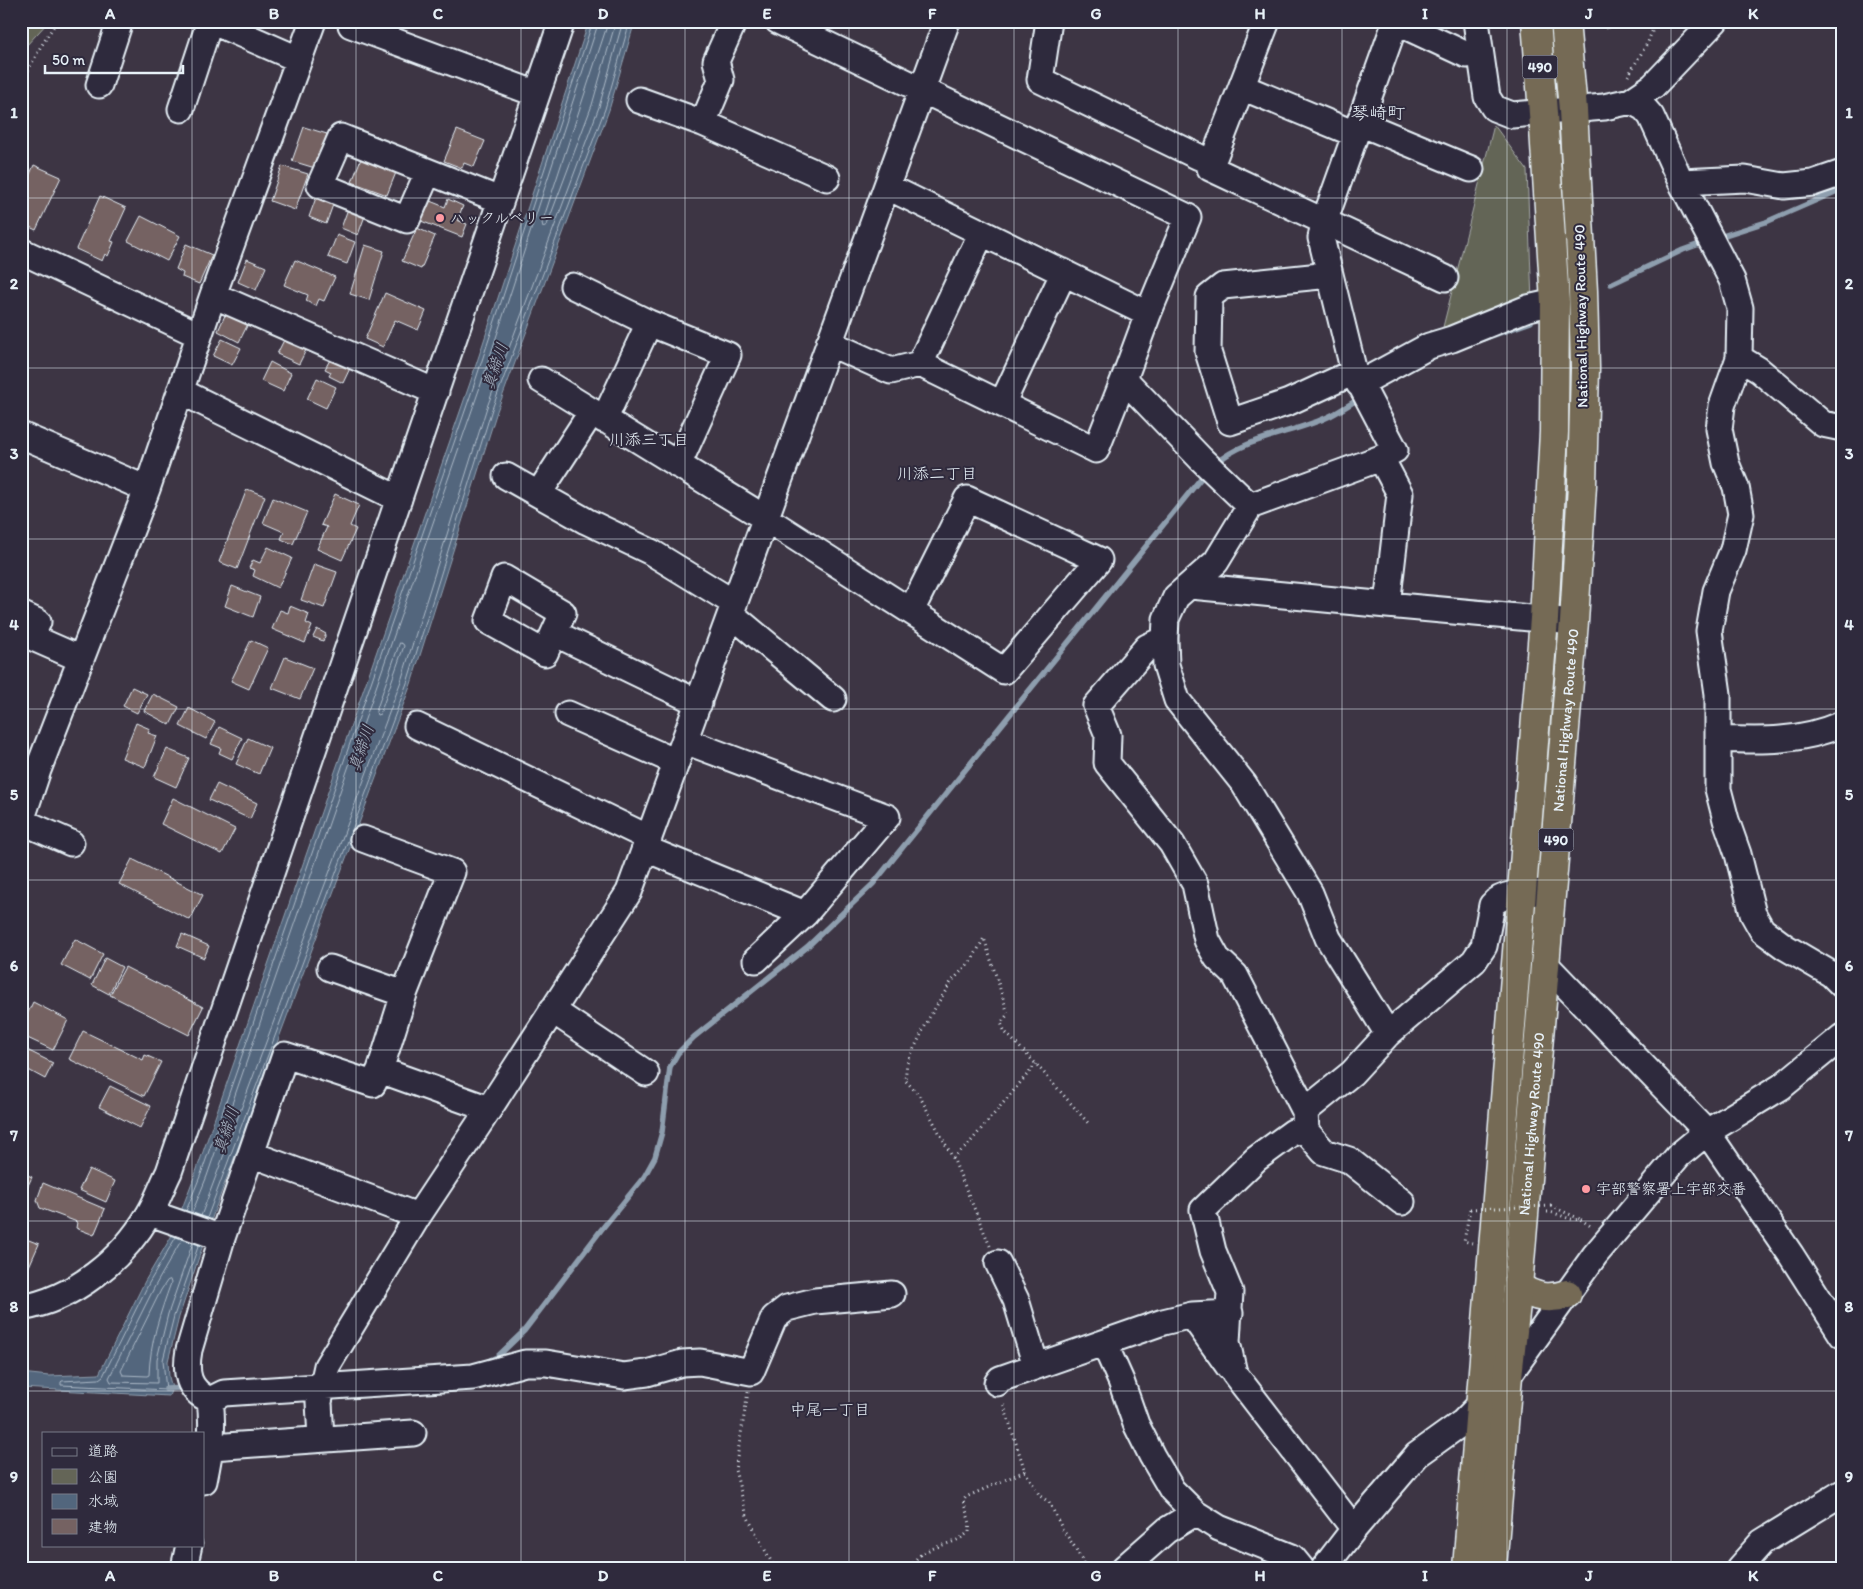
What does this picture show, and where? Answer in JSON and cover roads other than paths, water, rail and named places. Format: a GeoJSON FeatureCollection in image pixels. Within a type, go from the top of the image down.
{"type":"FeatureCollection","features":[{"type":"Feature","properties":{"kind":"highway","name":"National Highway Route 490"},"geometry":{"type":"LineString","coordinates":[[1467,1568],[1544,619],[1554,432],[1555,302],[1536,21]]}},
{"type":"Feature","properties":{"kind":"highway","name":"National Highway Route 490"},"geometry":{"type":"LineString","coordinates":[[1492,1568],[1508,1376],[1518,1286],[1544,963],[1552,892],[1574,622],[1582,485],[1585,368],[1573,110],[1565,21]]}},
{"type":"Feature","properties":{"kind":"highway"},"geometry":{"type":"LineString","coordinates":[[1518,1286],[1535,1296],[1547,1298],[1568,1294]]}},
{"type":"Feature","properties":{"kind":"street"},"geometry":{"type":"LineString","coordinates":[[98,85],[120,21]]}},
{"type":"Feature","properties":{"kind":"street"},"geometry":{"type":"LineString","coordinates":[[181,109],[211,21],[298,59]]}},
{"type":"Feature","properties":{"kind":"street"},"geometry":{"type":"LineString","coordinates":[[71,844],[21,821],[30,766],[81,659],[147,489],[213,294],[313,21]]}},
{"type":"Feature","properties":{"kind":"street"},"geometry":{"type":"LineString","coordinates":[[21,1308],[32,1306],[62,1294],[92,1277],[120,1253],[133,1238],[159,1217],[169,1172],[562,21]]}},
{"type":"Feature","properties":{"kind":"street"},"geometry":{"type":"LineString","coordinates":[[703,123],[722,80],[716,61],[734,21]]}},
{"type":"Feature","properties":{"kind":"street"},"geometry":{"type":"LineString","coordinates":[[778,21],[1188,217],[1148,314],[1096,450],[920,364],[891,371],[829,343]]}},
{"type":"Feature","properties":{"kind":"street"},"geometry":{"type":"LineString","coordinates":[[321,1439],[319,1402],[327,1366],[418,1216],[629,892],[699,703],[764,518],[888,187],[947,21]]}},
{"type":"Feature","properties":{"kind":"street"},"geometry":{"type":"LineString","coordinates":[[1050,21],[1040,80],[1199,157]]}},
{"type":"Feature","properties":{"kind":"street"},"geometry":{"type":"LineString","coordinates":[[1267,21],[1210,168],[1445,278]]}},
{"type":"Feature","properties":{"kind":"street"},"geometry":{"type":"LineString","coordinates":[[1476,21],[1487,98],[1494,108],[1512,115],[1604,107],[1658,97],[1734,21]]}},
{"type":"Feature","properties":{"kind":"street"},"geometry":{"type":"LineString","coordinates":[[1631,101],[1653,86],[1715,21]]}},
{"type":"Feature","properties":{"kind":"street"},"geometry":{"type":"LineString","coordinates":[[1388,1034],[1328,938],[1310,894],[1244,784],[1177,700],[1166,665],[1166,619],[1176,597],[1191,586],[1216,562],[1250,506],[1381,458],[1395,450],[1356,378],[1321,238],[1324,222],[1395,22],[1467,55]]}},
{"type":"Feature","properties":{"kind":"street"},"geometry":{"type":"LineString","coordinates":[[351,25],[537,94]]}},
{"type":"Feature","properties":{"kind":"street"},"geometry":{"type":"LineString","coordinates":[[1242,87],[1471,170]]}},
{"type":"Feature","properties":{"kind":"street"},"geometry":{"type":"LineString","coordinates":[[640,100],[703,123],[827,178]]}},
{"type":"Feature","properties":{"kind":"street"},"geometry":{"type":"LineString","coordinates":[[1631,101],[1644,108],[1651,116],[1681,182],[1732,280],[1740,308],[1740,358],[1722,406],[1718,429],[1726,463],[1736,487],[1741,514],[1734,550],[1716,591],[1709,631],[1718,694],[1718,789],[1754,914],[1762,930],[1785,947],[1831,974],[1842,985]]}},
{"type":"Feature","properties":{"kind":"street"},"geometry":{"type":"LineString","coordinates":[[428,172],[500,200]]}},
{"type":"Feature","properties":{"kind":"street"},"geometry":{"type":"LineString","coordinates":[[1681,182],[1745,179],[1784,186],[1813,183],[1842,174]]}},
{"type":"Feature","properties":{"kind":"street"},"geometry":{"type":"LineString","coordinates":[[888,187],[1148,314]]}},
{"type":"Feature","properties":{"kind":"street"},"geometry":{"type":"LineString","coordinates":[[920,364],[981,234]]}},
{"type":"Feature","properties":{"kind":"street"},"geometry":{"type":"LineString","coordinates":[[21,251],[199,335]]}},
{"type":"Feature","properties":{"kind":"street"},"geometry":{"type":"LineString","coordinates":[[1002,404],[1064,272]]}},
{"type":"Feature","properties":{"kind":"street"},"geometry":{"type":"LineString","coordinates":[[1330,275],[1223,286],[1209,297],[1208,352],[1230,422],[1356,378],[1429,346],[1452,339],[1528,308],[1555,302]]}},
{"type":"Feature","properties":{"kind":"street"},"geometry":{"type":"LineString","coordinates":[[574,286],[649,322],[728,356],[678,465]]}},
{"type":"Feature","properties":{"kind":"street"},"geometry":{"type":"LineString","coordinates":[[213,294],[436,392]]}},
{"type":"Feature","properties":{"kind":"street"},"geometry":{"type":"LineString","coordinates":[[539,493],[598,416],[649,322]]}},
{"type":"Feature","properties":{"kind":"street"},"geometry":{"type":"LineString","coordinates":[[1740,358],[1759,370],[1823,424],[1842,428]]}},
{"type":"Feature","properties":{"kind":"street"},"geometry":{"type":"LineString","coordinates":[[1124,379],[1200,459],[1250,506]]}},
{"type":"Feature","properties":{"kind":"street"},"geometry":{"type":"LineString","coordinates":[[541,380],[764,518],[1004,671],[1099,560],[966,499],[910,610]]}},
{"type":"Feature","properties":{"kind":"street"},"geometry":{"type":"LineString","coordinates":[[180,390],[399,499]]}},
{"type":"Feature","properties":{"kind":"street"},"geometry":{"type":"LineString","coordinates":[[21,435],[147,489]]}},
{"type":"Feature","properties":{"kind":"street"},"geometry":{"type":"LineString","coordinates":[[1381,458],[1400,494],[1387,605]]}},
{"type":"Feature","properties":{"kind":"street"},"geometry":{"type":"LineString","coordinates":[[506,476],[586,521],[650,552],[732,609],[832,699]]}},
{"type":"Feature","properties":{"kind":"street"},"geometry":{"type":"LineString","coordinates":[[1191,586],[1574,622]]}},
{"type":"Feature","properties":{"kind":"street"},"geometry":{"type":"LineString","coordinates":[[21,614],[38,622],[31,637],[81,659]]}},
{"type":"Feature","properties":{"kind":"street"},"geometry":{"type":"LineString","coordinates":[[554,633],[699,703]]}},
{"type":"Feature","properties":{"kind":"street"},"geometry":{"type":"LineString","coordinates":[[1165,639],[1148,647],[1096,706],[1108,735],[1108,762],[1172,844],[1191,876],[1195,884],[1206,940],[1217,958],[1235,975],[1305,1121],[1324,1152],[1349,1160],[1402,1202]]}},
{"type":"Feature","properties":{"kind":"street"},"geometry":{"type":"LineString","coordinates":[[568,714],[887,818],[805,914],[756,960]]}},
{"type":"Feature","properties":{"kind":"street"},"geometry":{"type":"LineString","coordinates":[[1718,739],[1767,741],[1823,732],[1842,724]]}},
{"type":"Feature","properties":{"kind":"street"},"geometry":{"type":"LineString","coordinates":[[417,726],[647,844],[805,914]]}},
{"type":"Feature","properties":{"kind":"street"},"geometry":{"type":"LineString","coordinates":[[205,1477],[212,1447],[213,1421],[200,1392],[186,1368],[189,1350],[220,1238],[252,1154],[285,1055],[373,1084],[380,1070],[404,994],[452,872],[363,839]]}},
{"type":"Feature","properties":{"kind":"street"},"geometry":{"type":"LineString","coordinates":[[1234,1373],[1227,1342],[1230,1292],[1213,1251],[1203,1210],[1256,1159],[1305,1121],[1388,1034],[1474,961],[1480,954],[1486,939],[1492,905],[1496,900],[1502,897],[1522,894],[1552,892]]}},
{"type":"Feature","properties":{"kind":"street"},"geometry":{"type":"LineString","coordinates":[[1544,963],[1707,1132],[1792,1255],[1842,1335]]}},
{"type":"Feature","properties":{"kind":"street"},"geometry":{"type":"LineString","coordinates":[[330,968],[404,994]]}},
{"type":"Feature","properties":{"kind":"street"},"geometry":{"type":"LineString","coordinates":[[552,1010],[646,1073]]}},
{"type":"Feature","properties":{"kind":"street"},"geometry":{"type":"LineString","coordinates":[[1324,1568],[1354,1529],[1417,1455],[1463,1422],[1508,1376],[1595,1255],[1679,1154],[1707,1132],[1781,1087],[1842,1037]]}},
{"type":"Feature","properties":{"kind":"street"},"geometry":{"type":"LineString","coordinates":[[380,1070],[489,1109]]}},
{"type":"Feature","properties":{"kind":"street"},"geometry":{"type":"LineString","coordinates":[[252,1154],[418,1216]]}},
{"type":"Feature","properties":{"kind":"street"},"geometry":{"type":"LineString","coordinates":[[159,1217],[220,1238]]}},
{"type":"Feature","properties":{"kind":"street"},"geometry":{"type":"LineString","coordinates":[[998,1263],[1016,1300],[1036,1366]]}},
{"type":"Feature","properties":{"kind":"street"},"geometry":{"type":"LineString","coordinates":[[200,1392],[224,1394],[474,1378],[525,1363],[546,1363],[624,1376],[647,1373],[682,1363],[700,1362],[751,1372],[774,1318],[787,1308],[815,1301],[892,1294]]}},
{"type":"Feature","properties":{"kind":"street"},"geometry":{"type":"LineString","coordinates":[[997,1383],[1000,1379],[1163,1322],[1192,1315],[1230,1313]]}},
{"type":"Feature","properties":{"kind":"street"},"geometry":{"type":"LineString","coordinates":[[1192,1315],[1234,1373],[1354,1529]]}},
{"type":"Feature","properties":{"kind":"street"},"geometry":{"type":"LineString","coordinates":[[1104,1343],[1121,1381],[1136,1424],[1172,1490],[1195,1513],[1219,1528],[1292,1557],[1301,1568]]}},
{"type":"Feature","properties":{"kind":"street"},"geometry":{"type":"LineString","coordinates":[[212,1447],[413,1432]]}},
{"type":"Feature","properties":{"kind":"street"},"geometry":{"type":"LineString","coordinates":[[1739,1568],[1762,1542],[1842,1493]]}},
{"type":"Feature","properties":{"kind":"street"},"geometry":{"type":"LineString","coordinates":[[1124,1568],[1167,1530],[1195,1513]]}},
{"type":"Feature","properties":{"kind":"street"},"geometry":{"type":"LineString","coordinates":[[184,1568],[189,1546]]}},
{"type":"Feature","properties":{"kind":"water","name":"真締川"},"geometry":{"type":"Polygon","coordinates":[[[589,21],[635,21],[609,110],[497,411],[411,684],[214,1212],[179,1317],[168,1361],[172,1388],[169,1396],[21,1388],[21,1373],[49,1376],[99,1374],[145,1281],[171,1237],[196,1172],[470,383],[589,21]]]}},
{"type":"Feature","properties":{"kind":"waterway"},"geometry":{"type":"LineString","coordinates":[[1716,238],[1766,222],[1842,189]]}},
{"type":"Feature","properties":{"kind":"waterway"},"geometry":{"type":"LineString","coordinates":[[1611,284],[1683,250],[1705,242]]}},
{"type":"Feature","properties":{"kind":"waterway"},"geometry":{"type":"LineString","coordinates":[[1483,339],[1531,322]]}},
{"type":"Feature","properties":{"kind":"waterway"},"geometry":{"type":"LineString","coordinates":[[1215,464],[1241,447],[1316,422],[1334,414],[1360,398]]}},
{"type":"Feature","properties":{"kind":"waterway"},"geometry":{"type":"LineString","coordinates":[[486,1362],[497,1357],[524,1331],[644,1177],[655,1157],[662,1132],[670,1067],[678,1053],[694,1037],[807,947],[873,884],[1206,472]]}},
{"type":"Feature","properties":{"kind":"waterway"},"geometry":{"type":"LineString","coordinates":[[166,1389],[186,1388]]}},
{"type":"Feature","properties":{"kind":"place","name":"ハックルベリー"},"geometry":{"type":"Point","coordinates":[440,218]}},
{"type":"Feature","properties":{"kind":"place","name":"宇部警察署上宇部交番"},"geometry":{"type":"Point","coordinates":[1586,1189]}},
{"type":"Feature","properties":{"kind":"district","name":"琴崎町"},"geometry":{"type":"Point","coordinates":[1378,113]}},
{"type":"Feature","properties":{"kind":"district","name":"川添三丁目"},"geometry":{"type":"Point","coordinates":[649,439]}},
{"type":"Feature","properties":{"kind":"district","name":"川添二丁目"},"geometry":{"type":"Point","coordinates":[937,473]}},
{"type":"Feature","properties":{"kind":"district","name":"中尾一丁目"},"geometry":{"type":"Point","coordinates":[830,1409]}}]}
